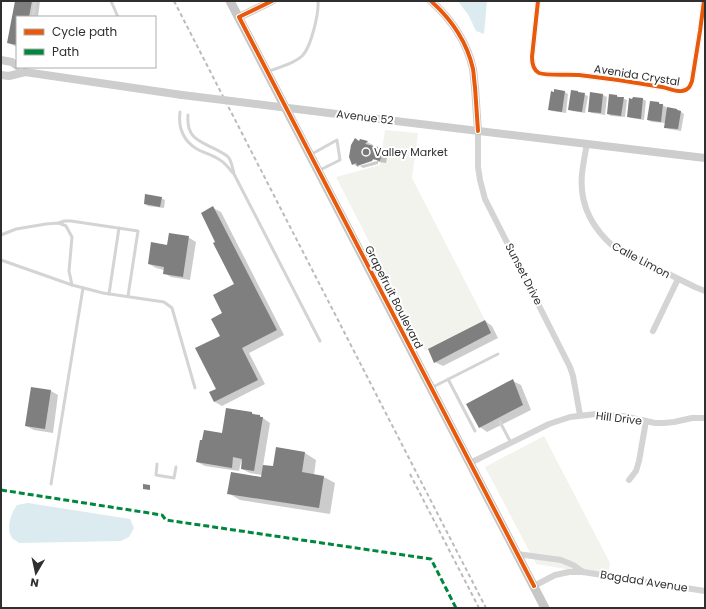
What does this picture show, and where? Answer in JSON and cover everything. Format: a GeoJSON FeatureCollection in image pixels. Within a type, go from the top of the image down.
{"type":"FeatureCollection","features":[{"type":"Feature","properties":{"kind":"main road","name":"Grapefruit Boulevard"},"geometry":{"type":"LineString","coordinates":[[230,1],[545,608]]}},
{"type":"Feature","properties":{"kind":"main road"},"geometry":{"type":"LineString","coordinates":[[239,18],[272,1]]}},
{"type":"Feature","properties":{"kind":"main road"},"geometry":{"type":"LineString","coordinates":[[431,1],[449,19],[462,39],[469,57],[473,69],[478,131]]}},
{"type":"Feature","properties":{"kind":"main road","name":"Avenue 52"},"geometry":{"type":"LineString","coordinates":[[1,60],[12,62],[16,65]]}},
{"type":"Feature","properties":{"kind":"main road","name":"Avenue 52"},"geometry":{"type":"LineString","coordinates":[[1,75],[9,76],[20,68],[182,95],[705,158]]}},
{"type":"Feature","properties":{"kind":"street","name":"Avenida Crystal"},"geometry":{"type":"LineString","coordinates":[[538,1],[532,65],[540,74],[595,77],[684,91],[688,89],[692,80],[704,1]]}},
{"type":"Feature","properties":{"kind":"street","name":"Sunset Drive"},"geometry":{"type":"LineString","coordinates":[[478,131],[478,167],[480,180],[486,198],[570,367],[580,415]]}},
{"type":"Feature","properties":{"kind":"street","name":"Calle Limon"},"geometry":{"type":"LineString","coordinates":[[587,144],[582,176],[582,189],[586,211],[590,220],[604,238],[614,247],[695,288],[705,291]]}},
{"type":"Feature","properties":{"kind":"street"},"geometry":{"type":"LineString","coordinates":[[653,331],[678,279]]}},
{"type":"Feature","properties":{"kind":"street","name":"Hill Drive"},"geometry":{"type":"LineString","coordinates":[[470,463],[550,424],[580,415],[596,414],[623,416],[655,423],[674,422],[692,418],[705,418]]}},
{"type":"Feature","properties":{"kind":"street"},"geometry":{"type":"LineString","coordinates":[[629,480],[636,471],[640,461],[646,421]]}},
{"type":"Feature","properties":{"kind":"street","name":"Bagdad Avenue"},"geometry":{"type":"LineString","coordinates":[[517,554],[561,560],[573,565],[583,572]]}},
{"type":"Feature","properties":{"kind":"street","name":"Bagdad Avenue"},"geometry":{"type":"LineString","coordinates":[[534,586],[555,576],[569,572],[583,572],[705,588]]}},
{"type":"Feature","properties":{"kind":"lane"},"geometry":{"type":"LineString","coordinates":[[33,16],[35,1]]}},
{"type":"Feature","properties":{"kind":"lane"},"geometry":{"type":"LineString","coordinates":[[111,1],[118,16]]}},
{"type":"Feature","properties":{"kind":"lane"},"geometry":{"type":"LineString","coordinates":[[267,72],[295,61],[303,56],[316,20],[318,1]]}},
{"type":"Feature","properties":{"kind":"lane"},"geometry":{"type":"LineString","coordinates":[[180,112],[179,124],[182,134],[188,143],[196,149],[219,159],[234,174]]}},
{"type":"Feature","properties":{"kind":"lane"},"geometry":{"type":"LineString","coordinates":[[188,115],[187,123],[190,131],[201,142],[220,151],[229,158],[234,174],[320,341]]}},
{"type":"Feature","properties":{"kind":"lane"},"geometry":{"type":"LineString","coordinates":[[310,155],[337,140],[340,160],[318,171]]}},
{"type":"Feature","properties":{"kind":"lane"},"geometry":{"type":"LineString","coordinates":[[196,149],[201,142]]}},
{"type":"Feature","properties":{"kind":"lane"},"geometry":{"type":"LineString","coordinates":[[1,235],[16,229],[64,221],[138,231],[128,296]]}},
{"type":"Feature","properties":{"kind":"lane"},"geometry":{"type":"LineString","coordinates":[[58,223],[66,226],[72,237],[69,271],[72,285]]}},
{"type":"Feature","properties":{"kind":"lane"},"geometry":{"type":"LineString","coordinates":[[109,294],[119,228]]}},
{"type":"Feature","properties":{"kind":"lane"},"geometry":{"type":"LineString","coordinates":[[1,260],[83,288],[109,294],[164,302],[172,308],[195,388]]}},
{"type":"Feature","properties":{"kind":"lane"},"geometry":{"type":"LineString","coordinates":[[51,484],[83,288]]}},
{"type":"Feature","properties":{"kind":"lane"},"geometry":{"type":"LineString","coordinates":[[431,388],[498,354]]}},
{"type":"Feature","properties":{"kind":"lane"},"geometry":{"type":"LineString","coordinates":[[448,379],[476,431]]}},
{"type":"Feature","properties":{"kind":"lane"},"geometry":{"type":"LineString","coordinates":[[500,422],[511,443]]}},
{"type":"Feature","properties":{"kind":"lane"},"geometry":{"type":"LineString","coordinates":[[158,464],[156,475],[174,478],[176,467]]}},
{"type":"Feature","properties":{"kind":"shaded area"},"geometry":{"type":"Polygon","coordinates":[[[458,1],[487,1],[484,34],[476,31],[469,16],[458,1]]]}},
{"type":"Feature","properties":{"kind":"shaded area"},"geometry":{"type":"Polygon","coordinates":[[[385,130],[418,133],[412,178],[485,320],[425,351],[336,177],[380,165],[385,130]]]}},
{"type":"Feature","properties":{"kind":"shaded area"},"geometry":{"type":"Polygon","coordinates":[[[544,436],[610,563],[608,576],[536,564],[485,467],[544,436]]]}},
{"type":"Feature","properties":{"kind":"shaded area"},"geometry":{"type":"Polygon","coordinates":[[[28,503],[130,519],[134,528],[129,537],[121,541],[19,543],[13,539],[9,531],[9,526],[13,512],[17,505],[28,503]]]}},
{"type":"Feature","properties":{"kind":"building"},"geometry":{"type":"Polygon","coordinates":[[[15,1],[32,1],[29,16],[16,16],[16,45],[7,43],[15,1]]]}},
{"type":"Feature","properties":{"kind":"building"},"geometry":{"type":"Polygon","coordinates":[[[554,89],[565,91],[562,112],[548,110],[551,91],[554,92],[554,89]]]}},
{"type":"Feature","properties":{"kind":"building"},"geometry":{"type":"Polygon","coordinates":[[[571,90],[585,93],[582,112],[568,110],[571,90]]]}},
{"type":"Feature","properties":{"kind":"building"},"geometry":{"type":"Polygon","coordinates":[[[590,92],[603,94],[601,113],[588,112],[590,92]]]}},
{"type":"Feature","properties":{"kind":"building"},"geometry":{"type":"Polygon","coordinates":[[[609,94],[617,95],[617,97],[624,97],[621,116],[607,114],[609,94]]]}},
{"type":"Feature","properties":{"kind":"building"},"geometry":{"type":"Polygon","coordinates":[[[633,97],[643,98],[641,119],[627,117],[629,98],[632,99],[633,97]]]}},
{"type":"Feature","properties":{"kind":"building"},"geometry":{"type":"Polygon","coordinates":[[[650,101],[663,104],[661,122],[647,120],[650,101]]]}},
{"type":"Feature","properties":{"kind":"building"},"geometry":{"type":"Polygon","coordinates":[[[667,107],[681,111],[678,129],[664,128],[667,107]]]}},
{"type":"Feature","properties":{"kind":"building","name":"Valley Market"},"geometry":{"type":"Polygon","coordinates":[[[355,138],[359,141],[360,139],[368,141],[365,144],[383,148],[380,161],[373,159],[372,161],[357,166],[356,163],[352,165],[349,157],[351,145],[355,138]]]}},
{"type":"Feature","properties":{"kind":"building"},"geometry":{"type":"Polygon","coordinates":[[[145,194],[162,197],[160,207],[144,204],[145,194]]]}},
{"type":"Feature","properties":{"kind":"building"},"geometry":{"type":"Polygon","coordinates":[[[213,206],[277,330],[242,348],[258,380],[214,402],[209,392],[216,389],[195,348],[220,336],[211,319],[222,313],[213,295],[234,284],[213,243],[215,242],[201,213],[213,206]]]}},
{"type":"Feature","properties":{"kind":"building"},"geometry":{"type":"Polygon","coordinates":[[[169,233],[189,236],[183,277],[163,274],[164,267],[148,264],[151,242],[167,245],[169,233]]]}},
{"type":"Feature","properties":{"kind":"building"},"geometry":{"type":"Polygon","coordinates":[[[485,320],[491,333],[434,363],[428,349],[485,320]]]}},
{"type":"Feature","properties":{"kind":"building"},"geometry":{"type":"Polygon","coordinates":[[[513,379],[523,405],[479,428],[466,404],[513,379]]]}},
{"type":"Feature","properties":{"kind":"building"},"geometry":{"type":"Polygon","coordinates":[[[31,387],[51,390],[45,429],[25,426],[31,387]]]}},
{"type":"Feature","properties":{"kind":"building"},"geometry":{"type":"Polygon","coordinates":[[[226,408],[252,412],[252,414],[263,417],[254,471],[241,469],[242,459],[233,457],[232,468],[196,462],[200,440],[202,440],[204,430],[222,433],[226,408]]]}},
{"type":"Feature","properties":{"kind":"building"},"geometry":{"type":"Polygon","coordinates":[[[276,447],[305,452],[302,472],[324,476],[319,508],[227,494],[231,472],[261,477],[263,465],[273,466],[276,447]]]}},
{"type":"Feature","properties":{"kind":"building"},"geometry":{"type":"Polygon","coordinates":[[[143,484],[150,485],[150,490],[143,489],[143,484]]]}},
{"type":"Feature","properties":{"kind":"railway"},"geometry":{"type":"LineString","coordinates":[[174,1],[486,608]]}},
{"type":"Feature","properties":{"kind":"railway"},"geometry":{"type":"LineString","coordinates":[[410,474],[479,608]]}},
{"type":"Feature","properties":{"kind":"marked path"},"geometry":{"type":"LineString","coordinates":[[1,490],[162,515],[166,520],[431,559],[456,608]]}},
{"type":"Feature","properties":{"kind":"cycle path"},"geometry":{"type":"LineString","coordinates":[[272,1],[239,17],[534,586]]}},
{"type":"Feature","properties":{"kind":"cycle path"},"geometry":{"type":"LineString","coordinates":[[431,1],[451,23],[467,50],[474,74],[478,131]]}},
{"type":"Feature","properties":{"kind":"cycle path"},"geometry":{"type":"LineString","coordinates":[[538,1],[532,57],[533,66],[537,72],[610,79],[680,91],[688,89],[692,81],[704,1]]}},
{"type":"Feature","properties":{"kind":"place","name":"Valley Market"},"geometry":{"type":"Point","coordinates":[366,152]}}]}
